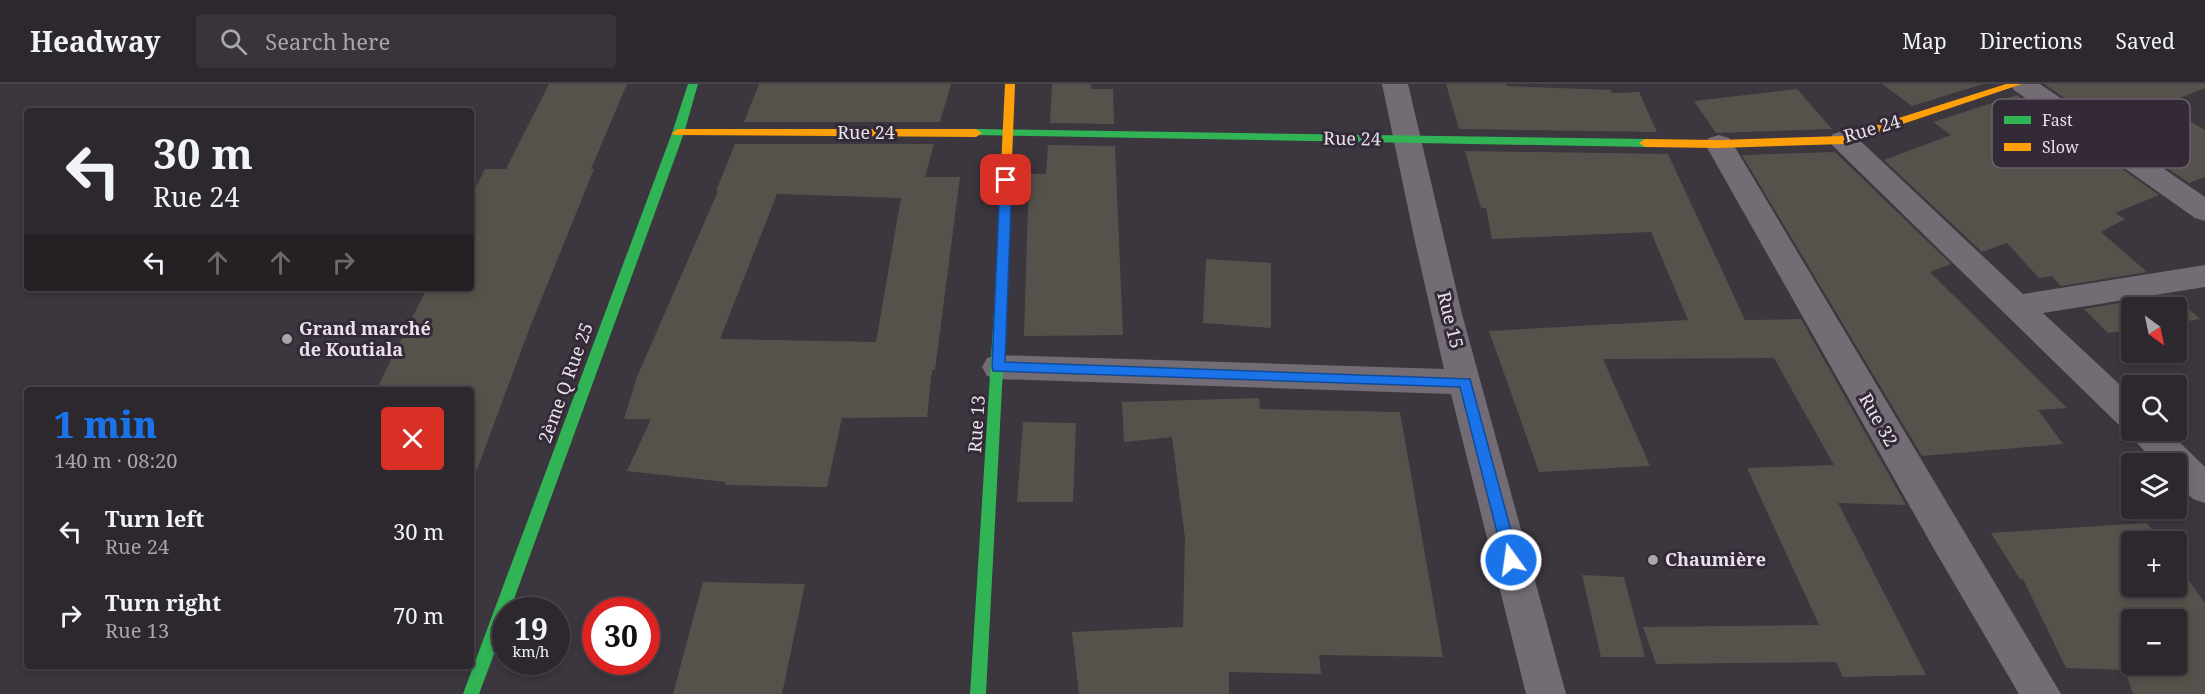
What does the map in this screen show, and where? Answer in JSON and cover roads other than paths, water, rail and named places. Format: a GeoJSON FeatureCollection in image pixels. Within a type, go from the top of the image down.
{"type":"FeatureCollection","features":[{"type":"Feature","properties":{"kind":"street","name":"2ème Q Rue 25"},"geometry":{"type":"LineString","coordinates":[[471,694],[678,132],[693,84]]}},
{"type":"Feature","properties":{"kind":"street","name":"Rue 13"},"geometry":{"type":"LineString","coordinates":[[978,694],[998,367],[1010,84]]}},
{"type":"Feature","properties":{"kind":"street","name":"Rue 15"},"geometry":{"type":"LineString","coordinates":[[1395,84],[1406,140],[1465,382],[1546,694]]}},
{"type":"Feature","properties":{"kind":"street","name":"Rue 24"},"geometry":{"type":"LineString","coordinates":[[678,132],[1008,133],[1719,144],[1843,140],[2017,84]]}},
{"type":"Feature","properties":{"kind":"street"},"geometry":{"type":"LineString","coordinates":[[2023,84],[2044,99]]}},
{"type":"Feature","properties":{"kind":"street"},"geometry":{"type":"LineString","coordinates":[[1843,140],[2121,406]]}},
{"type":"Feature","properties":{"kind":"street","name":"Rue 32"},"geometry":{"type":"LineString","coordinates":[[1719,144],[1947,538],[2041,694]]}},
{"type":"Feature","properties":{"kind":"street"},"geometry":{"type":"LineString","coordinates":[[2143,168],[2205,211]]}},
{"type":"Feature","properties":{"kind":"street"},"geometry":{"type":"LineString","coordinates":[[2017,306],[2205,276]]}},
{"type":"Feature","properties":{"kind":"street"},"geometry":{"type":"LineString","coordinates":[[998,367],[1465,382]]}},
{"type":"Feature","properties":{"kind":"street"},"geometry":{"type":"LineString","coordinates":[[2156,441],[2205,489]]}},
{"type":"Feature","properties":{"kind":"place","name":"Grand marché de Koutiala"},"geometry":{"type":"Point","coordinates":[287,339]}},
{"type":"Feature","properties":{"kind":"place","name":"Chaumière"},"geometry":{"type":"Point","coordinates":[1653,560]}}]}
